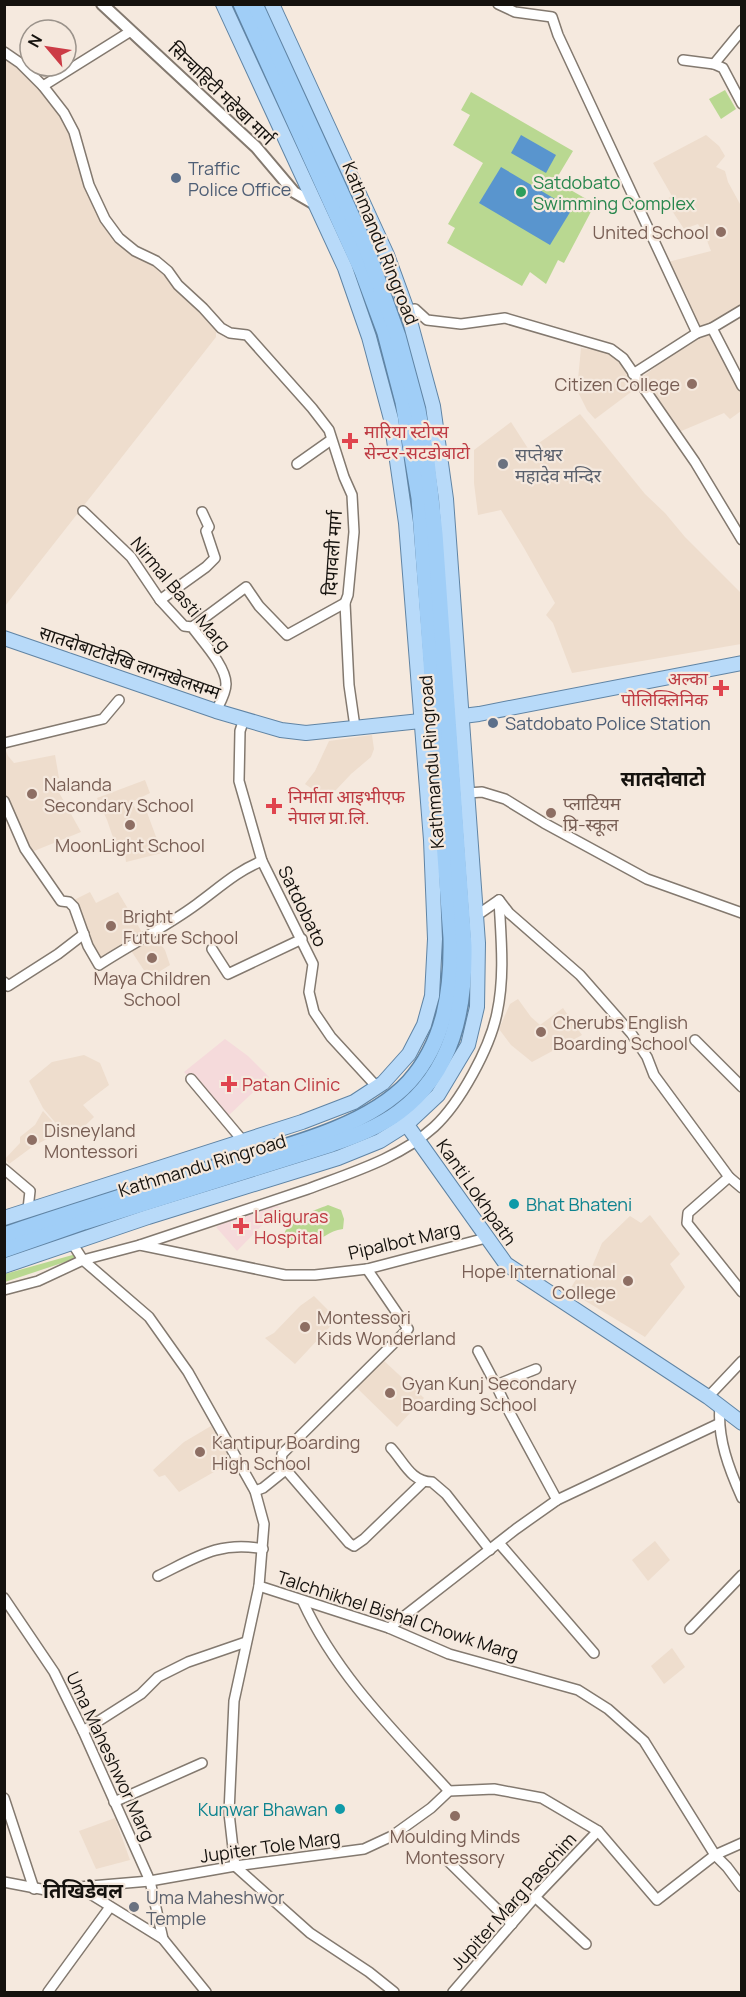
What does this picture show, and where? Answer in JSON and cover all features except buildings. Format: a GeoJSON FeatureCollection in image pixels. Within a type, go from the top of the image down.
{"type":"FeatureCollection","features":[{"type":"Feature","properties":{"kind":"highway","name":"Kathmandu Ringroad"},"geometry":{"type":"LineString","coordinates":[[4,1235],[331,1130],[364,1116],[388,1101],[408,1083],[425,1059],[442,1022],[450,990],[451,938],[417,479],[405,410],[390,348],[350,243],[241,4]]}},
{"type":"Feature","properties":{"kind":"highway","name":"Kathmandu Ringroad"},"geometry":{"type":"LineString","coordinates":[[4,1250],[403,1119],[442,1061],[455,1032],[462,1000],[464,960],[462,915],[435,719],[439,585],[423,435],[408,368],[387,302],[362,237],[255,4]]}},
{"type":"Feature","properties":{"kind":"main road"},"geometry":{"type":"LineString","coordinates":[[4,1218],[336,1111],[354,1102],[377,1087],[399,1066],[413,1048],[424,1025],[432,996],[435,954],[435,719],[391,419],[378,366],[355,295],[318,206],[223,4]]}},
{"type":"Feature","properties":{"kind":"main road"},"geometry":{"type":"LineString","coordinates":[[4,1266],[148,1217],[338,1158],[380,1141],[403,1119],[424,1110],[438,1095],[468,1045],[475,1021],[478,987],[476,916],[463,716],[442,462],[428,385],[407,310],[379,237],[272,4]]}},
{"type":"Feature","properties":{"kind":"main road","name":"सातदोबाटोदेखि लगनखेलसम्म"},"geometry":{"type":"LineString","coordinates":[[4,638],[216,711],[281,730],[306,733],[463,716],[741,663]]}},
{"type":"Feature","properties":{"kind":"main road","name":"Kanti Lokhpath"},"geometry":{"type":"LineString","coordinates":[[377,1087],[403,1119],[506,1263],[708,1397],[741,1423]]}},
{"type":"Feature","properties":{"kind":"street","name":"सिन्चाहिटी महेखा मार्ग"},"geometry":{"type":"LineString","coordinates":[[102,4],[256,147],[294,192],[318,206]]}},
{"type":"Feature","properties":{"kind":"street"},"geometry":{"type":"LineString","coordinates":[[498,4],[515,12],[552,17],[558,35],[622,175],[698,333]]}},
{"type":"Feature","properties":{"kind":"street"},"geometry":{"type":"LineString","coordinates":[[714,64],[741,30]]}},
{"type":"Feature","properties":{"kind":"street"},"geometry":{"type":"LineString","coordinates":[[4,52],[20,63],[43,86],[131,31]]}},
{"type":"Feature","properties":{"kind":"street"},"geometry":{"type":"LineString","coordinates":[[682,60],[714,64],[723,68],[741,104]]}},
{"type":"Feature","properties":{"kind":"street","name":"दिपावली मार्ग"},"geometry":{"type":"LineString","coordinates":[[43,86],[64,112],[74,132],[89,185],[105,219],[118,238],[135,251],[162,266],[221,328],[230,333],[248,335],[329,430],[352,495],[354,532],[348,595],[345,603],[349,686],[355,727]]}},
{"type":"Feature","properties":{"kind":"street"},"geometry":{"type":"LineString","coordinates":[[407,310],[415,309],[427,320],[449,324],[505,318],[610,349],[623,358],[695,462],[741,540]]}},
{"type":"Feature","properties":{"kind":"street"},"geometry":{"type":"LineString","coordinates":[[633,374],[698,333],[712,328],[741,310]]}},
{"type":"Feature","properties":{"kind":"street"},"geometry":{"type":"LineString","coordinates":[[712,328],[741,387]]}},
{"type":"Feature","properties":{"kind":"street"},"geometry":{"type":"LineString","coordinates":[[297,464],[331,440]]}},
{"type":"Feature","properties":{"kind":"street","name":"Nirmal Basti Marg"},"geometry":{"type":"LineString","coordinates":[[83,511],[131,557],[160,600],[184,626],[192,627],[218,662],[226,683],[216,711]]}},
{"type":"Feature","properties":{"kind":"street"},"geometry":{"type":"LineString","coordinates":[[160,600],[215,558],[206,531],[208,526],[202,512]]}},
{"type":"Feature","properties":{"kind":"street"},"geometry":{"type":"LineString","coordinates":[[192,627],[246,587],[259,606],[287,635],[345,603]]}},
{"type":"Feature","properties":{"kind":"street"},"geometry":{"type":"LineString","coordinates":[[4,743],[103,719],[119,700]]}},
{"type":"Feature","properties":{"kind":"street","name":"Satdobato"},"geometry":{"type":"LineString","coordinates":[[244,719],[240,731],[239,781],[262,861],[313,964],[309,992],[314,1012],[331,1037],[377,1087]]}},
{"type":"Feature","properties":{"kind":"street"},"geometry":{"type":"LineString","coordinates":[[468,793],[482,792],[505,799],[647,879],[741,912]]}},
{"type":"Feature","properties":{"kind":"street"},"geometry":{"type":"LineString","coordinates":[[4,801],[25,849],[61,901],[69,902],[74,907],[88,946],[99,965],[197,904],[240,872],[262,861]]}},
{"type":"Feature","properties":{"kind":"street"},"geometry":{"type":"LineString","coordinates":[[476,916],[499,900]]}},
{"type":"Feature","properties":{"kind":"street"},"geometry":{"type":"LineString","coordinates":[[140,1245],[339,1177],[395,1154],[435,1126],[475,1069],[488,1044],[497,1016],[502,970],[499,900]]}},
{"type":"Feature","properties":{"kind":"street"},"geometry":{"type":"LineString","coordinates":[[499,900],[509,913],[580,975],[631,1033],[647,1057],[654,1076],[729,1177],[741,1188]]}},
{"type":"Feature","properties":{"kind":"street"},"geometry":{"type":"LineString","coordinates":[[4,982],[8,986],[58,954],[84,934]]}},
{"type":"Feature","properties":{"kind":"street"},"geometry":{"type":"LineString","coordinates":[[212,949],[228,974],[302,939]]}},
{"type":"Feature","properties":{"kind":"street"},"geometry":{"type":"LineString","coordinates":[[695,1040],[741,1087]]}},
{"type":"Feature","properties":{"kind":"street"},"geometry":{"type":"LineString","coordinates":[[191,1079],[243,1141]]}},
{"type":"Feature","properties":{"kind":"street"},"geometry":{"type":"LineString","coordinates":[[4,1169],[30,1191],[28,1209]]}},
{"type":"Feature","properties":{"kind":"street"},"geometry":{"type":"LineString","coordinates":[[729,1177],[688,1213],[687,1223],[741,1292]]}},
{"type":"Feature","properties":{"kind":"street","name":"Pipalbot Marg"},"geometry":{"type":"LineString","coordinates":[[4,1290],[38,1281],[83,1260],[140,1245],[285,1275],[315,1275],[367,1269],[486,1238]]}},
{"type":"Feature","properties":{"kind":"street","name":"Talchhikhel Bishal Chowk Marg"},"geometry":{"type":"LineString","coordinates":[[72,1243],[83,1260],[149,1317],[188,1372],[255,1491],[264,1524],[259,1586],[389,1628],[449,1654],[578,1690],[608,1708],[644,1741],[715,1855],[741,1887]]}},
{"type":"Feature","properties":{"kind":"street"},"geometry":{"type":"LineString","coordinates":[[255,1491],[263,1488],[283,1472],[282,1454],[408,1329],[367,1269]]}},
{"type":"Feature","properties":{"kind":"street"},"geometry":{"type":"LineString","coordinates":[[478,1351],[556,1500]]}},
{"type":"Feature","properties":{"kind":"street"},"geometry":{"type":"LineString","coordinates":[[708,1397],[741,1361]]}},
{"type":"Feature","properties":{"kind":"street"},"geometry":{"type":"LineString","coordinates":[[496,1385],[536,1369]]}},
{"type":"Feature","properties":{"kind":"street"},"geometry":{"type":"LineString","coordinates":[[720,1406],[718,1424],[730,1471],[741,1498]]}},
{"type":"Feature","properties":{"kind":"street"},"geometry":{"type":"LineString","coordinates":[[389,1628],[500,1543],[516,1528],[556,1500],[718,1424]]}},
{"type":"Feature","properties":{"kind":"street"},"geometry":{"type":"LineString","coordinates":[[391,1448],[403,1461],[411,1475],[423,1482],[432,1482],[446,1494],[490,1550]]}},
{"type":"Feature","properties":{"kind":"street"},"geometry":{"type":"LineString","coordinates":[[281,1464],[348,1543],[354,1546],[423,1482]]}},
{"type":"Feature","properties":{"kind":"street"},"geometry":{"type":"LineString","coordinates":[[500,1543],[594,1653]]}},
{"type":"Feature","properties":{"kind":"street"},"geometry":{"type":"LineString","coordinates":[[158,1576],[209,1552],[229,1546],[246,1545],[263,1549]]}},
{"type":"Feature","properties":{"kind":"street"},"geometry":{"type":"LineString","coordinates":[[690,1629],[741,1575]]}},
{"type":"Feature","properties":{"kind":"street"},"geometry":{"type":"LineString","coordinates":[[259,1586],[234,1701],[229,1813],[235,1866],[310,1933],[369,1972],[394,1992]]}},
{"type":"Feature","properties":{"kind":"street","name":"Uma Maheshwor Marg"},"geometry":{"type":"LineString","coordinates":[[4,1598],[54,1672],[83,1731],[150,1881],[163,1939]]}},
{"type":"Feature","properties":{"kind":"street"},"geometry":{"type":"LineString","coordinates":[[303,1602],[328,1649],[369,1705],[449,1791],[494,1789],[542,1798],[598,1831],[655,1899],[659,1900],[715,1855],[741,1843]]}},
{"type":"Feature","properties":{"kind":"street"},"geometry":{"type":"LineString","coordinates":[[83,1731],[141,1694],[158,1677],[188,1662],[246,1642]]}},
{"type":"Feature","properties":{"kind":"street"},"geometry":{"type":"LineString","coordinates":[[114,1802],[202,1763]]}},
{"type":"Feature","properties":{"kind":"street","name":"Jupiter Tole Marg"},"geometry":{"type":"LineString","coordinates":[[4,1882],[51,1891],[150,1881],[235,1866],[364,1849],[392,1836],[431,1808],[449,1791]]}},
{"type":"Feature","properties":{"kind":"street"},"geometry":{"type":"LineString","coordinates":[[4,1798],[34,1889]]}},
{"type":"Feature","properties":{"kind":"street","name":"Jupiter Marg Paschim"},"geometry":{"type":"LineString","coordinates":[[453,1992],[535,1897],[598,1831]]}},
{"type":"Feature","properties":{"kind":"street"},"geometry":{"type":"LineString","coordinates":[[448,1861],[512,1924]]}},
{"type":"Feature","properties":{"kind":"street"},"geometry":{"type":"LineString","coordinates":[[79,1887],[163,1939],[206,1992]]}},
{"type":"Feature","properties":{"kind":"street"},"geometry":{"type":"LineString","coordinates":[[535,1897],[586,1944]]}},
{"type":"Feature","properties":{"kind":"street"},"geometry":{"type":"LineString","coordinates":[[48,1992],[110,1907]]}},
{"type":"Feature","properties":{"kind":"shaded area"},"geometry":{"type":"Polygon","coordinates":[[[4,55],[18,63],[18,78],[31,78],[62,114],[112,233],[150,256],[216,329],[216,337],[5,606],[4,55]]]}},
{"type":"Feature","properties":{"kind":"shaded area","name":"United School"},"geometry":{"type":"Polygon","coordinates":[[[706,135],[719,146],[725,156],[716,167],[725,171],[728,182],[740,204],[741,313],[698,328],[687,296],[668,262],[711,251],[698,224],[684,229],[665,200],[672,196],[653,163],[706,135]]]}},
{"type":"Feature","properties":{"kind":"shaded area","name":"Citizen College"},"geometry":{"type":"Polygon","coordinates":[[[710,332],[726,358],[741,391],[741,411],[730,419],[724,413],[679,432],[641,378],[668,357],[710,332]]]}},
{"type":"Feature","properties":{"kind":"shaded area"},"geometry":{"type":"Polygon","coordinates":[[[581,348],[608,352],[623,364],[635,389],[595,419],[587,410],[577,390],[581,348]]]}},
{"type":"Feature","properties":{"kind":"shaded area"},"geometry":{"type":"Polygon","coordinates":[[[580,414],[645,494],[741,593],[741,644],[572,673],[553,623],[546,615],[555,603],[524,548],[501,510],[478,515],[474,483],[474,450],[511,422],[529,450],[580,414]]]}},
{"type":"Feature","properties":{"kind":"shaded area"},"geometry":{"type":"Polygon","coordinates":[[[372,735],[374,749],[371,757],[335,791],[321,795],[305,784],[315,771],[329,741],[372,735]]]}},
{"type":"Feature","properties":{"kind":"shaded area","name":"Nalanda Secondary School"},"geometry":{"type":"Polygon","coordinates":[[[4,746],[14,763],[55,755],[59,778],[52,780],[81,832],[34,851],[27,846],[5,799],[4,746]]]}},
{"type":"Feature","properties":{"kind":"shaded area","name":"MoonLight School"},"geometry":{"type":"Polygon","coordinates":[[[145,780],[150,793],[132,802],[136,810],[145,807],[162,853],[126,862],[125,855],[117,849],[97,798],[145,780]]]}},
{"type":"Feature","properties":{"kind":"shaded area","name":"Bright Future School"},"geometry":{"type":"Polygon","coordinates":[[[90,892],[96,903],[118,892],[143,934],[99,961],[72,901],[90,892]]]}},
{"type":"Feature","properties":{"kind":"shaded area","name":"Maya Children School"},"geometry":{"type":"Polygon","coordinates":[[[154,936],[165,950],[170,965],[149,978],[130,949],[154,936]]]}},
{"type":"Feature","properties":{"kind":"shaded area","name":"Cherubs English Boarding School"},"geometry":{"type":"Polygon","coordinates":[[[518,999],[540,1025],[563,1008],[582,1035],[532,1062],[511,1045],[499,1029],[510,1004],[518,999]]]}},
{"type":"Feature","properties":{"kind":"shaded area","name":"Patan Clinic"},"geometry":{"type":"Polygon","coordinates":[[[225,1039],[248,1056],[269,1077],[227,1117],[184,1072],[225,1039]]]}},
{"type":"Feature","properties":{"kind":"shaded area"},"geometry":{"type":"Polygon","coordinates":[[[84,1055],[100,1063],[109,1085],[83,1105],[94,1117],[70,1140],[43,1108],[29,1081],[52,1062],[84,1055]]]}},
{"type":"Feature","properties":{"kind":"shaded area","name":"Disneyland Montessori"},"geometry":{"type":"Polygon","coordinates":[[[43,1111],[52,1121],[58,1133],[32,1147],[9,1164],[5,1159],[20,1143],[20,1137],[35,1125],[43,1111]]]}},
{"type":"Feature","properties":{"kind":"shaded area","name":"Laliguras Hospital"},"geometry":{"type":"Polygon","coordinates":[[[264,1203],[280,1207],[237,1251],[216,1227],[264,1203]]]}},
{"type":"Feature","properties":{"kind":"shaded area","name":"Hope International College"},"geometry":{"type":"Polygon","coordinates":[[[650,1215],[680,1254],[670,1264],[685,1287],[645,1337],[569,1291],[581,1271],[589,1274],[602,1243],[630,1216],[641,1223],[650,1215]]]}},
{"type":"Feature","properties":{"kind":"shaded area","name":"Montessori Kids Wonderland"},"geometry":{"type":"Polygon","coordinates":[[[314,1296],[337,1319],[295,1364],[265,1338],[274,1333],[300,1306],[314,1296]]]}},
{"type":"Feature","properties":{"kind":"shaded area","name":"Gyan Kunj Secondary Boarding School"},"geometry":{"type":"Polygon","coordinates":[[[383,1360],[424,1398],[397,1427],[356,1387],[383,1360]]]}},
{"type":"Feature","properties":{"kind":"shaded area","name":"Kantipur Boarding High School"},"geometry":{"type":"Polygon","coordinates":[[[211,1426],[233,1461],[179,1492],[165,1475],[159,1477],[153,1470],[184,1442],[211,1426]]]}},
{"type":"Feature","properties":{"kind":"shaded area"},"geometry":{"type":"Polygon","coordinates":[[[655,1541],[670,1560],[648,1581],[632,1560],[655,1541]]]}},
{"type":"Feature","properties":{"kind":"shaded area"},"geometry":{"type":"Polygon","coordinates":[[[672,1648],[685,1667],[664,1684],[651,1666],[672,1648]]]}},
{"type":"Feature","properties":{"kind":"shaded area"},"geometry":{"type":"Polygon","coordinates":[[[115,1818],[130,1860],[96,1869],[79,1831],[115,1818]]]}},
{"type":"Feature","properties":{"kind":"green space"},"geometry":{"type":"Polygon","coordinates":[[[725,90],[736,109],[721,119],[709,99],[725,90]]]}},
{"type":"Feature","properties":{"kind":"green space","name":"Satdobato Swimming Complex"},"geometry":{"type":"Polygon","coordinates":[[[471,92],[573,151],[555,181],[595,204],[564,263],[558,260],[546,284],[530,272],[522,286],[447,243],[455,228],[448,224],[483,163],[453,145],[470,115],[461,110],[471,92]]]}},
{"type":"Feature","properties":{"kind":"green space"},"geometry":{"type":"Polygon","coordinates":[[[328,1205],[341,1210],[344,1219],[343,1229],[310,1243],[290,1246],[284,1234],[287,1228],[303,1215],[328,1205]]]}},
{"type":"Feature","properties":{"kind":"green space"},"geometry":{"type":"Polygon","coordinates":[[[76,1254],[77,1258],[5,1282],[5,1274],[76,1254]]]}},
{"type":"Feature","properties":{"kind":"water"},"geometry":{"type":"Polygon","coordinates":[[[521,135],[556,155],[546,173],[511,153],[521,135]]]}},
{"type":"Feature","properties":{"kind":"water"},"geometry":{"type":"Polygon","coordinates":[[[501,167],[572,209],[550,245],[479,203],[501,167]]]}},
{"type":"Feature","properties":{"kind":"place","name":"Traffic Police Office"},"geometry":{"type":"Point","coordinates":[176,178]}},
{"type":"Feature","properties":{"kind":"place","name":"Satdobato Swimming Complex"},"geometry":{"type":"Point","coordinates":[521,192]}},
{"type":"Feature","properties":{"kind":"place","name":"United School"},"geometry":{"type":"Point","coordinates":[721,232]}},
{"type":"Feature","properties":{"kind":"place","name":"Citizen College"},"geometry":{"type":"Point","coordinates":[692,384]}},
{"type":"Feature","properties":{"kind":"place","name":"मारिया स्टोप्स सेन्टर-सटडोबाटो"},"geometry":{"type":"Point","coordinates":[350,441]}},
{"type":"Feature","properties":{"kind":"place","name":"सप्तेश्वर महादेव मन्दिर"},"geometry":{"type":"Point","coordinates":[503,464]}},
{"type":"Feature","properties":{"kind":"place","name":"अल्का पोलिक्लिनिक"},"geometry":{"type":"Point","coordinates":[721,688]}},
{"type":"Feature","properties":{"kind":"place","name":"Satdobato Police Station"},"geometry":{"type":"Point","coordinates":[493,723]}},
{"type":"Feature","properties":{"kind":"place","name":"Nalanda Secondary School"},"geometry":{"type":"Point","coordinates":[32,794]}},
{"type":"Feature","properties":{"kind":"place","name":"निर्माता आइभीएफ नेपाल प्रा.लि."},"geometry":{"type":"Point","coordinates":[274,806]}},
{"type":"Feature","properties":{"kind":"place","name":"प्लाटियम प्रि-स्कूल"},"geometry":{"type":"Point","coordinates":[551,813]}},
{"type":"Feature","properties":{"kind":"place","name":"MoonLight School"},"geometry":{"type":"Point","coordinates":[130,825]}},
{"type":"Feature","properties":{"kind":"place","name":"Bright Future School"},"geometry":{"type":"Point","coordinates":[111,926]}},
{"type":"Feature","properties":{"kind":"place","name":"Maya Children School"},"geometry":{"type":"Point","coordinates":[152,958]}},
{"type":"Feature","properties":{"kind":"place","name":"Cherubs English Boarding School"},"geometry":{"type":"Point","coordinates":[541,1032]}},
{"type":"Feature","properties":{"kind":"place","name":"Patan Clinic"},"geometry":{"type":"Point","coordinates":[229,1084]}},
{"type":"Feature","properties":{"kind":"place","name":"Disneyland Montessori"},"geometry":{"type":"Point","coordinates":[32,1140]}},
{"type":"Feature","properties":{"kind":"place","name":"Bhat Bhateni"},"geometry":{"type":"Point","coordinates":[514,1204]}},
{"type":"Feature","properties":{"kind":"place","name":"Laliguras Hospital"},"geometry":{"type":"Point","coordinates":[241,1226]}},
{"type":"Feature","properties":{"kind":"place","name":"Hope International College"},"geometry":{"type":"Point","coordinates":[628,1281]}},
{"type":"Feature","properties":{"kind":"place","name":"Montessori Kids Wonderland"},"geometry":{"type":"Point","coordinates":[305,1327]}},
{"type":"Feature","properties":{"kind":"place","name":"Gyan Kunj Secondary Boarding School"},"geometry":{"type":"Point","coordinates":[390,1393]}},
{"type":"Feature","properties":{"kind":"place","name":"Kantipur Boarding High School"},"geometry":{"type":"Point","coordinates":[200,1452]}},
{"type":"Feature","properties":{"kind":"place","name":"Kunwar Bhawan"},"geometry":{"type":"Point","coordinates":[340,1809]}},
{"type":"Feature","properties":{"kind":"place","name":"Moulding Minds Montessory"},"geometry":{"type":"Point","coordinates":[455,1816]}},
{"type":"Feature","properties":{"kind":"place","name":"Uma Maheshwor Temple"},"geometry":{"type":"Point","coordinates":[134,1907]}},
{"type":"Feature","properties":{"kind":"district","name":"सातदोवाटो"},"geometry":{"type":"Point","coordinates":[663,778]}},
{"type":"Feature","properties":{"kind":"district","name":"तिखिडेवल"},"geometry":{"type":"Point","coordinates":[83,1890]}}]}
